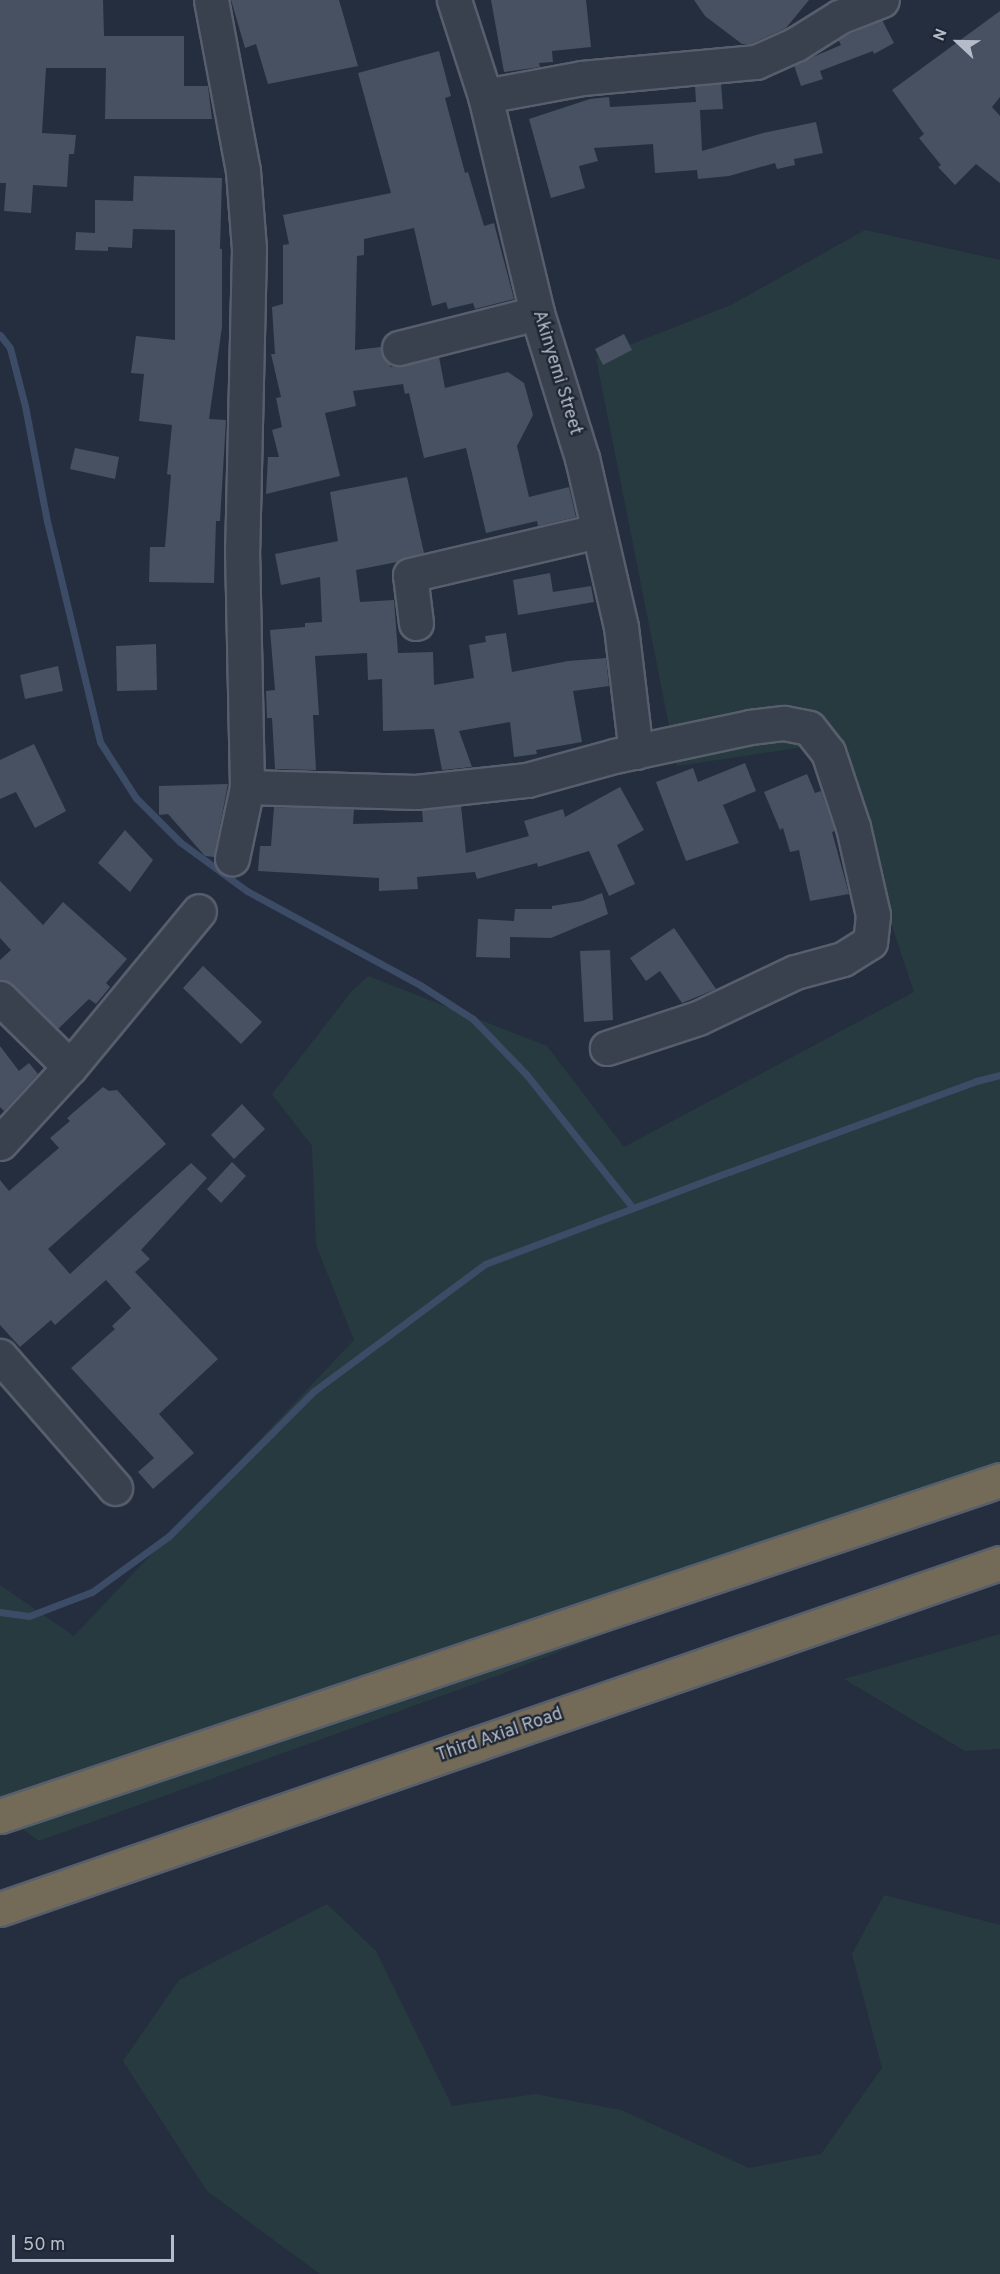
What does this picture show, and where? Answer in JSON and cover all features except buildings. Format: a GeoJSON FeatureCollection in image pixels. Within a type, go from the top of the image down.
{"type":"FeatureCollection","features":[{"type":"Feature","properties":{"kind":"highway"},"geometry":{"type":"LineString","coordinates":[[0,1816],[1000,1480]]}},
{"type":"Feature","properties":{"kind":"highway","name":"Third Axial Road"},"geometry":{"type":"LineString","coordinates":[[0,1909],[1000,1563]]}},
{"type":"Feature","properties":{"kind":"street"},"geometry":{"type":"LineString","coordinates":[[211,0],[243,171],[249,249],[242,548],[247,787],[232,858]]}},
{"type":"Feature","properties":{"kind":"street","name":"Akinyemi Street"},"geometry":{"type":"LineString","coordinates":[[454,0],[485,96],[537,313],[582,458],[621,627],[636,752]]}},
{"type":"Feature","properties":{"kind":"street"},"geometry":{"type":"LineString","coordinates":[[485,96],[582,78],[756,62],[796,44],[839,17],[882,0]]}},
{"type":"Feature","properties":{"kind":"street"},"geometry":{"type":"LineString","coordinates":[[399,348],[537,313]]}},
{"type":"Feature","properties":{"kind":"street"},"geometry":{"type":"LineString","coordinates":[[416,623],[410,575],[598,531]]}},
{"type":"Feature","properties":{"kind":"street"},"geometry":{"type":"LineString","coordinates":[[247,787],[416,792],[526,780],[636,752],[750,728],[784,723],[809,728],[828,752],[853,827],[873,915],[870,942],[843,959],[795,972],[698,1018],[607,1048]]}},
{"type":"Feature","properties":{"kind":"street"},"geometry":{"type":"LineString","coordinates":[[0,1143],[70,1067],[199,911]]}},
{"type":"Feature","properties":{"kind":"street"},"geometry":{"type":"LineString","coordinates":[[0,998],[70,1067]]}},
{"type":"Feature","properties":{"kind":"street"},"geometry":{"type":"LineString","coordinates":[[0,1356],[115,1488]]}},
{"type":"Feature","properties":{"kind":"green space"},"geometry":{"type":"Polygon","coordinates":[[[865,230],[1000,260],[1000,1480],[499,1675],[39,1841],[0,1813],[0,1585],[74,1636],[354,1340],[316,1245],[312,1146],[272,1094],[351,992],[368,976],[547,1046],[624,1147],[914,992],[831,743],[677,766],[596,358],[731,305],[865,230]]]}},
{"type":"Feature","properties":{"kind":"green space"},"geometry":{"type":"Polygon","coordinates":[[[1000,1634],[1000,1749],[965,1751],[844,1679],[1000,1634]]]}},
{"type":"Feature","properties":{"kind":"green space"},"geometry":{"type":"Polygon","coordinates":[[[884,1895],[1000,1925],[1000,2274],[320,2274],[207,2191],[123,2061],[179,1980],[327,1904],[376,1951],[452,2106],[535,2094],[621,2110],[749,2168],[821,2154],[882,2068],[852,1954],[884,1895]]]}},
{"type":"Feature","properties":{"kind":"waterway"},"geometry":{"type":"LineString","coordinates":[[0,335],[10,348],[25,406],[47,521],[100,742],[136,798],[180,842],[247,891],[420,985],[473,1019],[526,1074],[633,1208]]}},
{"type":"Feature","properties":{"kind":"waterway"},"geometry":{"type":"LineString","coordinates":[[0,1612],[29,1616],[92,1592],[169,1536],[314,1391],[485,1264],[976,1081],[1000,1075]]}}]}
